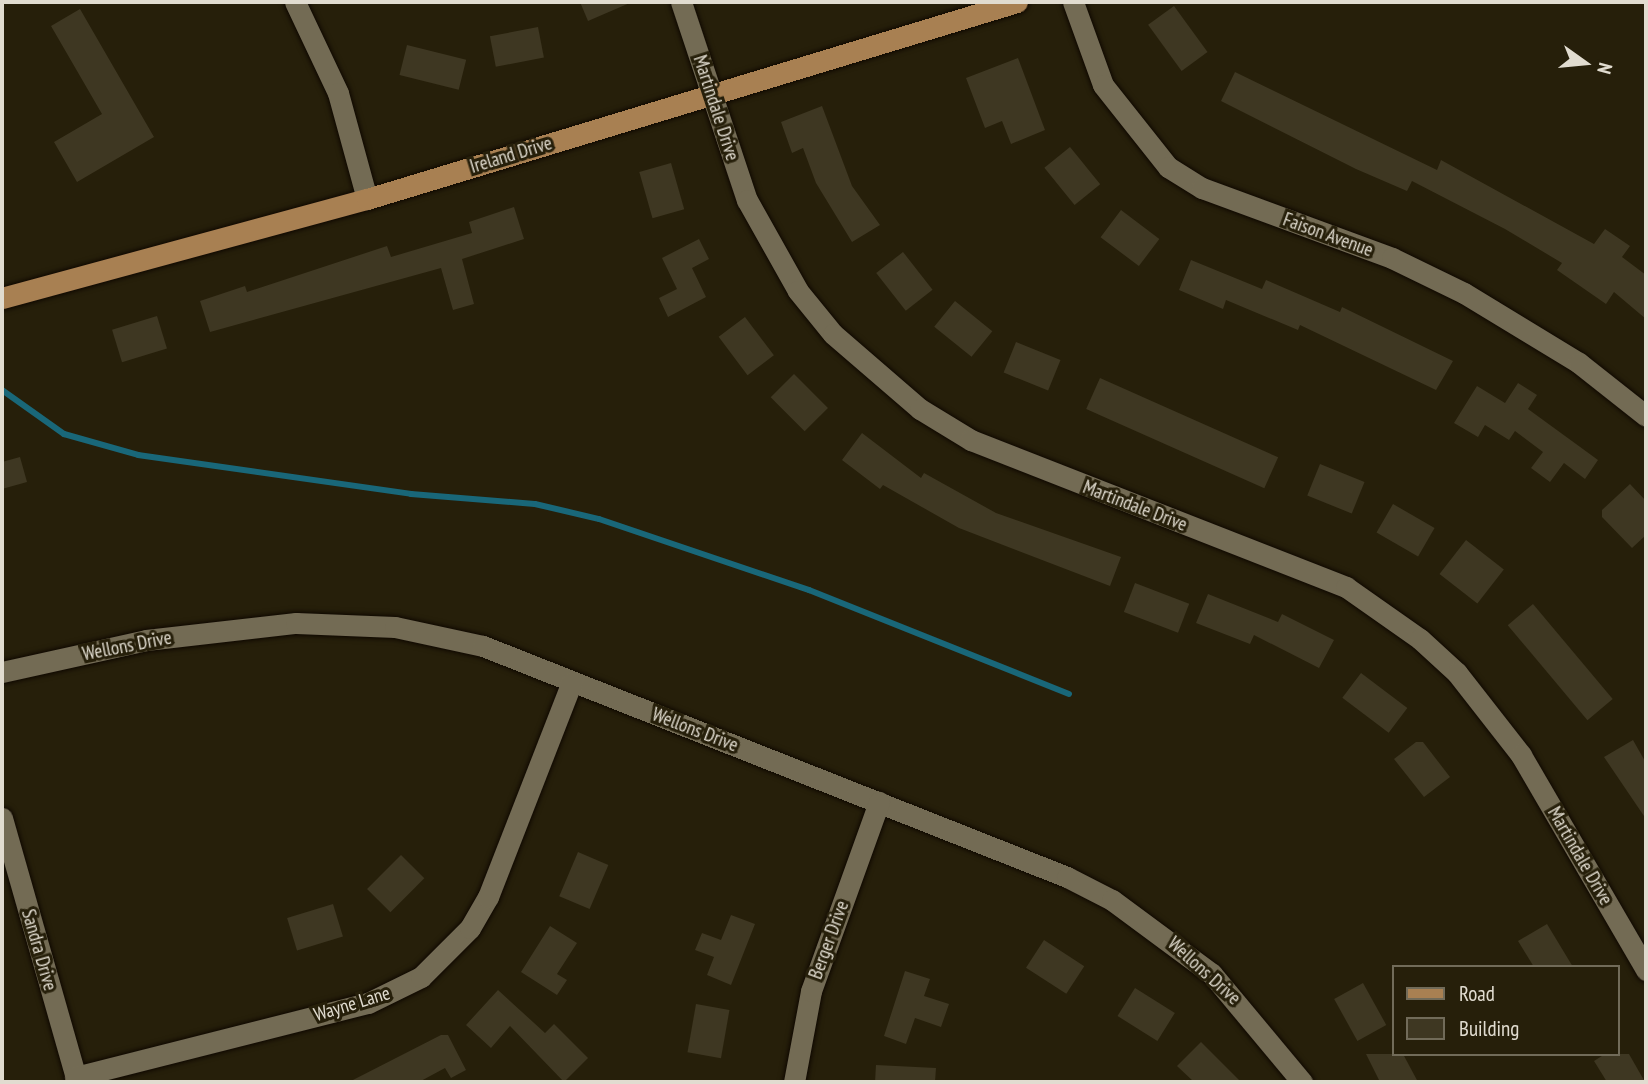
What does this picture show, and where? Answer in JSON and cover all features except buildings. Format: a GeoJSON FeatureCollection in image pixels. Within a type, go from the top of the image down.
{"type":"FeatureCollection","features":[{"type":"Feature","properties":{"kind":"main road","name":"Ireland Drive"},"geometry":{"type":"LineString","coordinates":[[2,298],[367,199],[1017,2]]}},
{"type":"Feature","properties":{"kind":"street"},"geometry":{"type":"LineString","coordinates":[[295,2],[338,93],[367,199]]}},
{"type":"Feature","properties":{"kind":"street","name":"Martindale Drive"},"geometry":{"type":"LineString","coordinates":[[681,2],[747,201],[768,245],[807,302],[873,372],[920,409],[1011,460],[1305,570],[1381,608],[1457,673],[1492,714],[1646,970]]}},
{"type":"Feature","properties":{"kind":"street","name":"Faison Avenue"},"geometry":{"type":"LineString","coordinates":[[1073,2],[1103,85],[1168,167],[1202,188],[1392,258],[1464,292],[1579,363],[1646,416]]}},
{"type":"Feature","properties":{"kind":"street","name":"Wellons Drive"},"geometry":{"type":"LineString","coordinates":[[2,672],[146,640],[296,623],[366,624],[483,646],[1068,877],[1150,924],[1243,1006],[1302,1082]]}},
{"type":"Feature","properties":{"kind":"street","name":"Wayne Lane"},"geometry":{"type":"LineString","coordinates":[[76,1080],[368,1003],[421,976],[470,928],[488,897],[572,681]]}},
{"type":"Feature","properties":{"kind":"street","name":"Berger Drive"},"geometry":{"type":"LineString","coordinates":[[794,1082],[811,991],[879,802]]}},
{"type":"Feature","properties":{"kind":"street","name":"Sandra Drive"},"geometry":{"type":"LineString","coordinates":[[2,818],[76,1080]]}},
{"type":"Feature","properties":{"kind":"waterway"},"geometry":{"type":"LineString","coordinates":[[2,390],[64,434],[138,455],[411,494],[535,504],[599,519],[809,590],[1069,694]]}}]}
